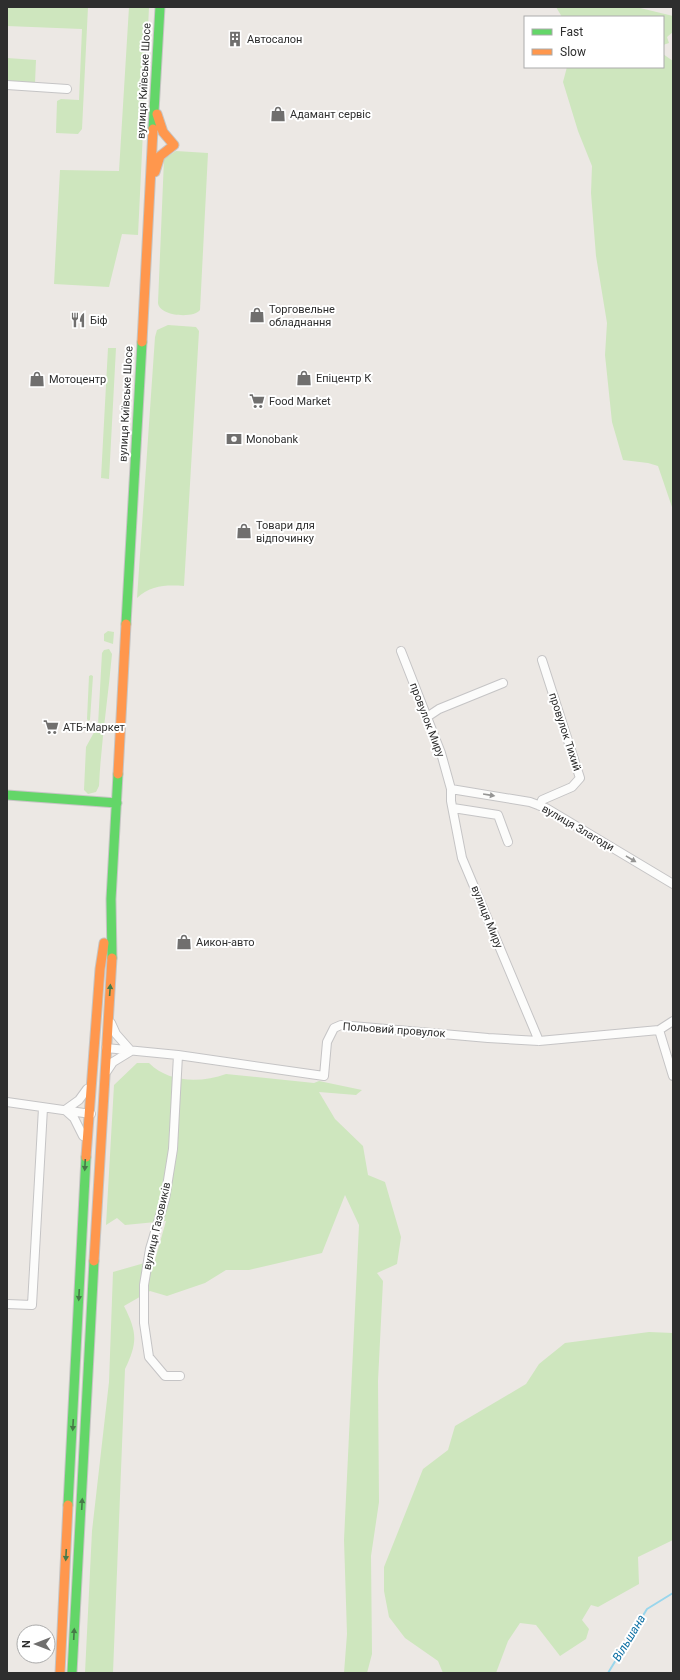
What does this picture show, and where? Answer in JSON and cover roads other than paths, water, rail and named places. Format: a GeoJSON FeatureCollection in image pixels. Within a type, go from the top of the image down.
{"type":"FeatureCollection","features":[{"type":"Feature","properties":{"kind":"main road","name":"вулиця Київське Шосе"},"geometry":{"type":"LineString","coordinates":[[111,899],[160,7]]}},
{"type":"Feature","properties":{"kind":"main road"},"geometry":{"type":"LineString","coordinates":[[150,199],[160,156],[174,145],[163,132],[155,107]]}},
{"type":"Feature","properties":{"kind":"main road"},"geometry":{"type":"LineString","coordinates":[[124,677],[126,693],[132,706]]}},
{"type":"Feature","properties":{"kind":"main road"},"geometry":{"type":"LineString","coordinates":[[120,746],[123,732],[130,718]]}},
{"type":"Feature","properties":{"kind":"main road"},"geometry":{"type":"LineString","coordinates":[[7,795],[117,803]]}},
{"type":"Feature","properties":{"kind":"main road"},"geometry":{"type":"LineString","coordinates":[[72,1673],[101,1127],[112,970],[111,899]]}},
{"type":"Feature","properties":{"kind":"main road"},"geometry":{"type":"LineString","coordinates":[[60,1673],[73,1443],[88,1112],[100,969],[111,899]]}},
{"type":"Feature","properties":{"kind":"street"},"geometry":{"type":"LineString","coordinates":[[7,85],[66,89]]}},
{"type":"Feature","properties":{"kind":"street","name":"провулок Миру"},"geometry":{"type":"LineString","coordinates":[[401,651],[441,753],[451,789]]}},
{"type":"Feature","properties":{"kind":"street","name":"провулок Тихий"},"geometry":{"type":"LineString","coordinates":[[540,806],[542,800],[572,787],[580,778],[542,660]]}},
{"type":"Feature","properties":{"kind":"street"},"geometry":{"type":"LineString","coordinates":[[427,717],[439,709],[503,683]]}},
{"type":"Feature","properties":{"kind":"street","name":"вулиця Злагоди"},"geometry":{"type":"LineString","coordinates":[[451,789],[530,802],[540,806],[673,884]]}},
{"type":"Feature","properties":{"kind":"street","name":"вулиця Миру"},"geometry":{"type":"LineString","coordinates":[[451,789],[452,808],[462,858],[539,1041]]}},
{"type":"Feature","properties":{"kind":"street"},"geometry":{"type":"LineString","coordinates":[[452,808],[498,815],[508,842]]}},
{"type":"Feature","properties":{"kind":"street"},"geometry":{"type":"LineString","coordinates":[[104,1075],[113,1062],[131,1051],[116,1034],[109,1014]]}},
{"type":"Feature","properties":{"kind":"street"},"geometry":{"type":"LineString","coordinates":[[92,1067],[98,1055],[106,1048],[96,1018]]}},
{"type":"Feature","properties":{"kind":"street","name":"Польовий провулок"},"geometry":{"type":"LineString","coordinates":[[106,1048],[178,1055],[324,1076],[327,1042],[334,1028],[342,1025],[539,1041],[666,1025]]}},
{"type":"Feature","properties":{"kind":"street"},"geometry":{"type":"LineString","coordinates":[[666,1025],[673,1076]]}},
{"type":"Feature","properties":{"kind":"street","name":"вулиця Газовиків"},"geometry":{"type":"LineString","coordinates":[[178,1055],[173,1149],[165,1199],[150,1249],[144,1285],[144,1323],[148,1357],[165,1376],[180,1376]]}},
{"type":"Feature","properties":{"kind":"street"},"geometry":{"type":"LineString","coordinates":[[64,1110],[80,1100],[90,1085]]}},
{"type":"Feature","properties":{"kind":"street"},"geometry":{"type":"LineString","coordinates":[[88,1112],[97,1107],[103,1099]]}},
{"type":"Feature","properties":{"kind":"street"},"geometry":{"type":"LineString","coordinates":[[7,1102],[44,1108],[88,1112],[95,1117],[101,1127]]}},
{"type":"Feature","properties":{"kind":"street"},"geometry":{"type":"LineString","coordinates":[[7,1304],[32,1305],[44,1108]]}},
{"type":"Feature","properties":{"kind":"street"},"geometry":{"type":"LineString","coordinates":[[64,1110],[74,1118],[79,1126],[86,1148]]}},
{"type":"Feature","properties":{"kind":"waterway","name":"Вільшана"},"geometry":{"type":"LineString","coordinates":[[608,1673],[647,1609],[673,1593]]}},
{"type":"Feature","properties":{"kind":"place","name":"Автосалон"},"geometry":{"type":"Point","coordinates":[235,39]}},
{"type":"Feature","properties":{"kind":"place","name":"Адамант сервіс"},"geometry":{"type":"Point","coordinates":[278,114]}},
{"type":"Feature","properties":{"kind":"place","name":"Торговельне обладнання"},"geometry":{"type":"Point","coordinates":[257,315]}},
{"type":"Feature","properties":{"kind":"place","name":"Біф"},"geometry":{"type":"Point","coordinates":[78,320]}},
{"type":"Feature","properties":{"kind":"place","name":"Епіцентр К"},"geometry":{"type":"Point","coordinates":[304,378]}},
{"type":"Feature","properties":{"kind":"place","name":"Мотоцентр"},"geometry":{"type":"Point","coordinates":[37,379]}},
{"type":"Feature","properties":{"kind":"place","name":"Food Market"},"geometry":{"type":"Point","coordinates":[257,401]}},
{"type":"Feature","properties":{"kind":"place","name":"Monobank"},"geometry":{"type":"Point","coordinates":[234,439]}},
{"type":"Feature","properties":{"kind":"place","name":"Товари для відпочинку"},"geometry":{"type":"Point","coordinates":[244,531]}},
{"type":"Feature","properties":{"kind":"place","name":"АТБ-Маркет"},"geometry":{"type":"Point","coordinates":[51,727]}},
{"type":"Feature","properties":{"kind":"place","name":"Аикон-авто"},"geometry":{"type":"Point","coordinates":[184,942]}}]}
